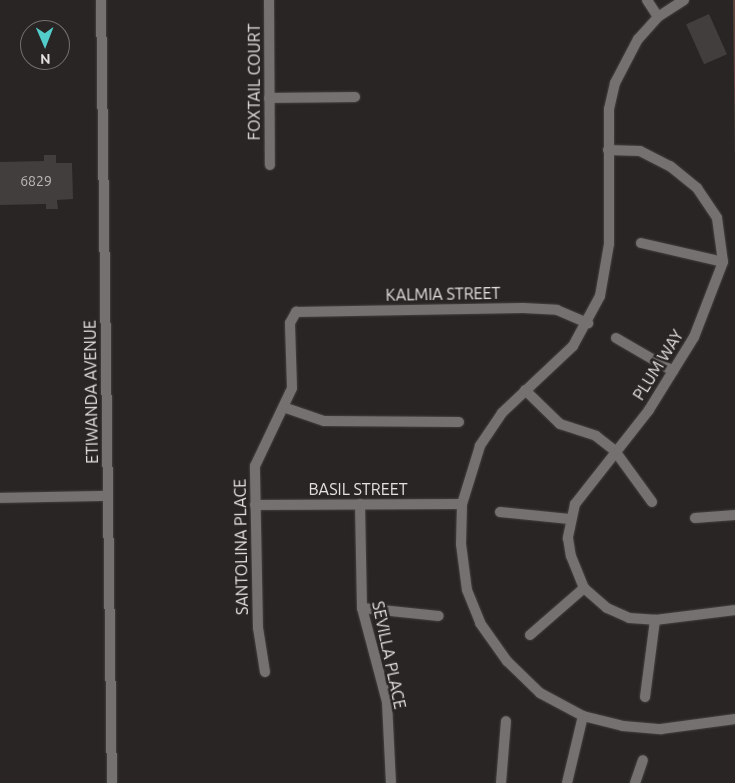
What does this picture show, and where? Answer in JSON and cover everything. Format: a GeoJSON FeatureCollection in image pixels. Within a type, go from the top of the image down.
{"type":"FeatureCollection","features":[{"type":"Feature","properties":{"kind":"street","name":"ETIWANDA AVENUE"},"geometry":{"type":"LineString","coordinates":[[101,0],[112,783]]}},
{"type":"Feature","properties":{"kind":"street","name":"FOXTAIL COURT"},"geometry":{"type":"LineString","coordinates":[[269,0],[270,164]]}},
{"type":"Feature","properties":{"kind":"street"},"geometry":{"type":"LineString","coordinates":[[647,0],[658,17]]}},
{"type":"Feature","properties":{"kind":"street"},"geometry":{"type":"LineString","coordinates":[[684,0],[658,17],[638,39],[615,83],[608,150],[609,244],[600,296],[588,323],[573,346],[502,413],[480,446],[462,504],[467,590],[480,623],[507,661],[540,693],[583,716],[661,729],[735,719]]}},
{"type":"Feature","properties":{"kind":"street"},"geometry":{"type":"LineString","coordinates":[[269,98],[355,97]]}},
{"type":"Feature","properties":{"kind":"street","name":"PLUM WAY"},"geometry":{"type":"LineString","coordinates":[[608,150],[640,151],[670,166],[697,188],[717,218],[723,262],[712,300],[673,371],[648,410],[583,490],[570,519],[570,556],[584,588],[607,608],[629,618],[655,620]]}},
{"type":"Feature","properties":{"kind":"street"},"geometry":{"type":"LineString","coordinates":[[640,243],[723,262]]}},
{"type":"Feature","properties":{"kind":"street","name":"KALMIA STREET"},"geometry":{"type":"LineString","coordinates":[[296,312],[523,308],[557,310],[588,323]]}},
{"type":"Feature","properties":{"kind":"street","name":"SANTOLINA PLACE"},"geometry":{"type":"LineString","coordinates":[[265,672],[258,628],[255,466],[286,408],[292,388],[290,323],[296,312]]}},
{"type":"Feature","properties":{"kind":"street"},"geometry":{"type":"LineString","coordinates":[[616,338],[673,371]]}},
{"type":"Feature","properties":{"kind":"street"},"geometry":{"type":"LineString","coordinates":[[525,390],[560,424],[596,436],[615,451],[652,502]]}},
{"type":"Feature","properties":{"kind":"street"},"geometry":{"type":"LineString","coordinates":[[286,408],[324,421],[459,422]]}},
{"type":"Feature","properties":{"kind":"street"},"geometry":{"type":"LineString","coordinates":[[0,498],[108,496]]}},
{"type":"Feature","properties":{"kind":"street","name":"SEVILLA PLACE"},"geometry":{"type":"LineString","coordinates":[[360,504],[362,608],[387,702],[391,783]]}},
{"type":"Feature","properties":{"kind":"street","name":"BASIL STREET"},"geometry":{"type":"LineString","coordinates":[[255,505],[462,504]]}},
{"type":"Feature","properties":{"kind":"street"},"geometry":{"type":"LineString","coordinates":[[500,512],[570,519]]}},
{"type":"Feature","properties":{"kind":"street"},"geometry":{"type":"LineString","coordinates":[[695,518],[735,516]]}},
{"type":"Feature","properties":{"kind":"street"},"geometry":{"type":"LineString","coordinates":[[530,636],[584,588]]}},
{"type":"Feature","properties":{"kind":"street"},"geometry":{"type":"LineString","coordinates":[[362,608],[438,616]]}},
{"type":"Feature","properties":{"kind":"street"},"geometry":{"type":"LineString","coordinates":[[645,698],[655,620],[735,610]]}},
{"type":"Feature","properties":{"kind":"street"},"geometry":{"type":"LineString","coordinates":[[567,783],[583,716]]}},
{"type":"Feature","properties":{"kind":"street"},"geometry":{"type":"LineString","coordinates":[[502,783],[506,720]]}},
{"type":"Feature","properties":{"kind":"street"},"geometry":{"type":"LineString","coordinates":[[635,783],[643,760]]}},
{"type":"Feature","properties":{"kind":"shaded area"},"geometry":{"type":"Polygon","coordinates":[[[733,0],[735,0],[735,163],[733,0]]]}},
{"type":"Feature","properties":{"kind":"building"},"geometry":{"type":"Polygon","coordinates":[[[709,14],[727,54],[704,64],[686,24],[709,14]]]}},
{"type":"Feature","properties":{"kind":"building"},"geometry":{"type":"Polygon","coordinates":[[[44,155],[56,155],[56,163],[72,163],[73,199],[57,200],[58,209],[46,209],[46,204],[0,205],[0,162],[44,161],[44,155]]]}}]}
